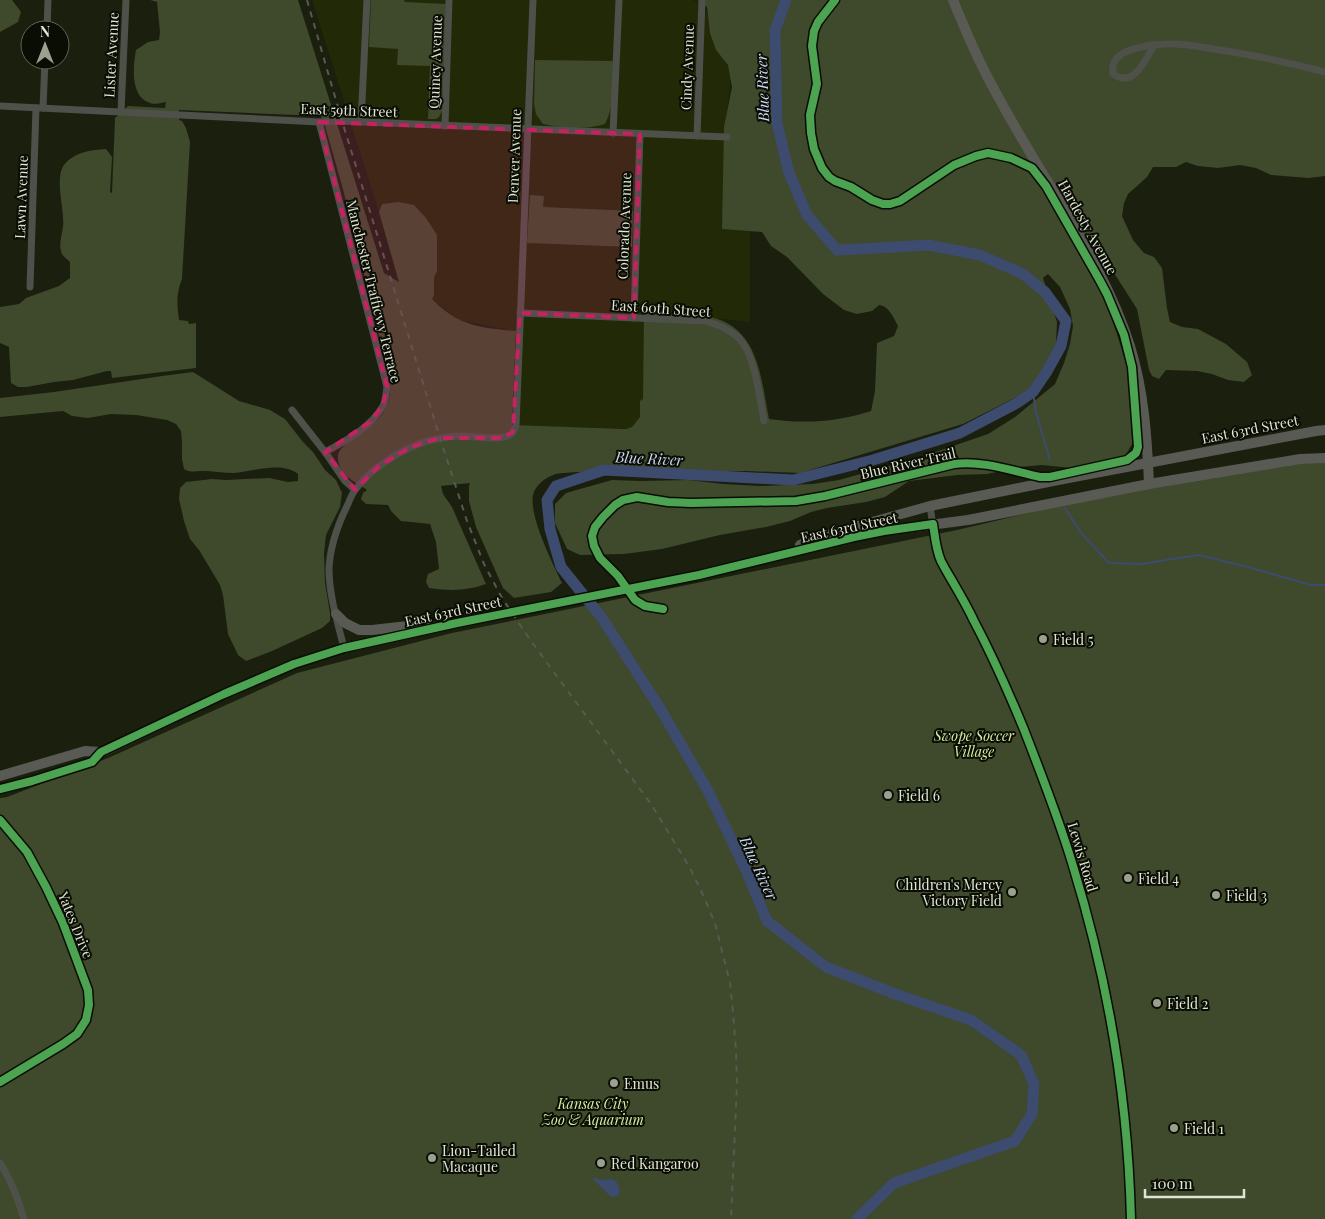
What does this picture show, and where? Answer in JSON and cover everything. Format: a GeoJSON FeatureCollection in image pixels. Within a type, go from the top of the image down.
{"type":"FeatureCollection","features":[{"type":"Feature","properties":{"kind":"main road","name":"Hardesty Avenue"},"geometry":{"type":"LineString","coordinates":[[953,0],[990,81],[1088,251],[1117,310],[1130,345],[1139,380],[1145,420],[1149,484]]}},
{"type":"Feature","properties":{"kind":"main road","name":"East 63rd Street"},"geometry":{"type":"LineString","coordinates":[[774,556],[815,538],[930,506],[1148,462],[1325,430]]}},
{"type":"Feature","properties":{"kind":"main road","name":"East 63rd Street"},"geometry":{"type":"LineString","coordinates":[[0,789],[92,762],[101,752],[224,694],[294,664],[344,648],[699,574],[884,531],[968,520],[1149,484],[1300,459],[1325,458]]}},
{"type":"Feature","properties":{"kind":"main road"},"geometry":{"type":"LineString","coordinates":[[336,614],[346,623],[359,630],[457,623]]}},
{"type":"Feature","properties":{"kind":"main road","name":"East 63rd Street"},"geometry":{"type":"LineString","coordinates":[[0,776],[85,751],[101,752]]}},
{"type":"Feature","properties":{"kind":"street"},"geometry":{"type":"LineString","coordinates":[[47,20],[48,0]]}},
{"type":"Feature","properties":{"kind":"street","name":"Lister Avenue"},"geometry":{"type":"LineString","coordinates":[[121,112],[126,0]]}},
{"type":"Feature","properties":{"kind":"street"},"geometry":{"type":"LineString","coordinates":[[361,122],[367,0]]}},
{"type":"Feature","properties":{"kind":"street","name":"Quincy Avenue"},"geometry":{"type":"LineString","coordinates":[[444,126],[449,0]]}},
{"type":"Feature","properties":{"kind":"street","name":"Denver Avenue"},"geometry":{"type":"LineString","coordinates":[[354,490],[379,466],[411,447],[440,438],[461,436],[502,438],[510,436],[516,426],[533,0]]}},
{"type":"Feature","properties":{"kind":"street"},"geometry":{"type":"LineString","coordinates":[[612,133],[619,0]]}},
{"type":"Feature","properties":{"kind":"street","name":"Cindy Avenue"},"geometry":{"type":"LineString","coordinates":[[696,136],[702,0]]}},
{"type":"Feature","properties":{"kind":"street"},"geometry":{"type":"LineString","coordinates":[[1154,44],[1137,72],[1128,77],[1120,78],[1113,74],[1112,64],[1118,56],[1134,49],[1154,44],[1167,43],[1209,48],[1325,72]]}},
{"type":"Feature","properties":{"kind":"street","name":"Lawn Avenue"},"geometry":{"type":"LineString","coordinates":[[30,287],[40,108],[44,70]]}},
{"type":"Feature","properties":{"kind":"street","name":"East 59th Street"},"geometry":{"type":"LineString","coordinates":[[0,106],[319,122],[361,122],[727,137]]}},
{"type":"Feature","properties":{"kind":"street","name":"Manchester Trafficwy Terrace"},"geometry":{"type":"LineString","coordinates":[[319,122],[387,387],[383,405],[370,422],[347,440],[325,452]]}},
{"type":"Feature","properties":{"kind":"street","name":"Colorado Avenue"},"geometry":{"type":"LineString","coordinates":[[634,318],[640,134]]}},
{"type":"Feature","properties":{"kind":"street","name":"East 60th Street"},"geometry":{"type":"LineString","coordinates":[[520,313],[704,321],[720,325],[742,341],[751,358],[764,421]]}},
{"type":"Feature","properties":{"kind":"street"},"geometry":{"type":"LineString","coordinates":[[292,410],[325,452],[345,482],[354,490],[336,532],[331,555],[330,584],[344,648]]}},
{"type":"Feature","properties":{"kind":"street","name":"Lewis Road"},"geometry":{"type":"LineString","coordinates":[[930,506],[937,548],[942,563],[992,654],[1031,746],[1060,824],[1085,906],[1105,992],[1119,1075],[1129,1167],[1131,1219]]}},
{"type":"Feature","properties":{"kind":"street","name":"Yates Drive"},"geometry":{"type":"LineString","coordinates":[[0,820],[27,852],[46,886],[63,923],[88,990],[89,1005],[86,1020],[77,1034],[0,1082]]}},
{"type":"Feature","properties":{"kind":"street"},"geometry":{"type":"LineString","coordinates":[[0,1162],[16,1194],[24,1219]]}},
{"type":"Feature","properties":{"kind":"highlighted area"},"geometry":{"type":"Polygon","coordinates":[[[319,122],[640,134],[634,318],[520,313],[513,432],[502,438],[440,438],[411,447],[379,466],[355,490],[325,452],[370,422],[383,405],[387,387],[319,122]]]}},
{"type":"Feature","properties":{"kind":"shaded area"},"geometry":{"type":"Polygon","coordinates":[[[312,0],[693,0],[702,4],[732,66],[724,141],[750,231],[750,322],[713,318],[642,429],[516,426],[516,331],[459,320],[432,299],[434,278],[437,271],[382,204],[379,212],[312,0]]]}},
{"type":"Feature","properties":{"kind":"green space"},"geometry":{"type":"Polygon","coordinates":[[[0,0],[12,0],[21,12],[18,22],[0,32],[0,0]]]}},
{"type":"Feature","properties":{"kind":"green space"},"geometry":{"type":"Polygon","coordinates":[[[150,0],[298,0],[384,273],[399,282],[379,212],[382,204],[398,202],[414,205],[426,218],[437,235],[437,271],[434,278],[434,295],[432,299],[451,315],[471,324],[492,329],[516,331],[512,425],[626,429],[632,427],[640,417],[640,401],[643,399],[644,313],[710,317],[726,323],[739,332],[748,343],[755,357],[760,372],[769,419],[795,421],[833,420],[871,411],[875,391],[877,343],[894,336],[898,326],[889,310],[879,305],[872,311],[857,314],[844,310],[823,294],[787,257],[771,246],[762,232],[722,229],[724,127],[732,87],[728,65],[716,50],[710,33],[707,7],[697,0],[1325,0],[1325,176],[1309,178],[1271,175],[1256,168],[1240,165],[1218,168],[1198,166],[1186,162],[1176,167],[1153,167],[1147,177],[1128,194],[1124,203],[1122,216],[1133,240],[1144,253],[1154,257],[1162,268],[1170,322],[1182,327],[1198,329],[1226,344],[1247,362],[1252,375],[1244,382],[1228,380],[1197,371],[1166,370],[1159,379],[1152,376],[1149,370],[1137,309],[1091,237],[1077,249],[1102,292],[1130,377],[1135,439],[1125,456],[1071,468],[1042,465],[1020,467],[987,474],[957,475],[909,481],[885,497],[866,502],[811,512],[790,521],[766,527],[720,535],[662,549],[624,554],[580,555],[567,549],[555,523],[555,504],[566,493],[612,480],[688,480],[759,486],[813,484],[839,480],[921,457],[988,434],[1015,417],[1055,384],[1064,363],[1073,326],[1070,309],[1060,287],[1048,274],[1043,278],[1057,322],[1055,365],[1040,385],[963,424],[800,473],[746,471],[578,472],[560,473],[549,477],[537,487],[534,492],[533,501],[537,524],[562,583],[551,592],[514,598],[503,588],[476,527],[469,501],[470,483],[441,486],[443,494],[452,507],[486,584],[458,590],[429,588],[426,582],[428,574],[439,569],[436,542],[430,524],[401,521],[388,505],[366,504],[361,499],[363,493],[367,490],[347,476],[338,461],[338,455],[342,448],[384,412],[390,394],[390,379],[343,189],[321,116],[179,110],[179,120],[182,121],[186,128],[190,142],[182,279],[178,294],[178,309],[179,320],[188,321],[189,324],[196,323],[196,368],[112,378],[111,371],[107,371],[73,380],[27,387],[18,387],[11,383],[9,347],[0,343],[0,307],[19,304],[26,298],[59,286],[70,278],[70,262],[62,254],[60,247],[63,220],[60,178],[64,165],[78,154],[106,149],[112,157],[110,192],[112,193],[115,118],[128,106],[165,108],[166,102],[153,104],[144,100],[136,88],[134,80],[136,50],[148,42],[159,40],[157,2],[150,0]]]}},
{"type":"Feature","properties":{"kind":"green space"},"geometry":{"type":"Polygon","coordinates":[[[371,0],[404,0],[405,2],[446,4],[442,111],[436,119],[428,119],[430,66],[397,65],[398,49],[369,47],[371,0]]]}},
{"type":"Feature","properties":{"kind":"green space"},"geometry":{"type":"Polygon","coordinates":[[[535,60],[613,61],[612,101],[605,124],[574,128],[543,124],[536,114],[534,104],[535,60]]]}},
{"type":"Feature","properties":{"kind":"green space"},"geometry":{"type":"Polygon","coordinates":[[[530,195],[544,196],[543,207],[633,211],[632,247],[527,243],[530,195]]]}},
{"type":"Feature","properties":{"kind":"green space"},"geometry":{"type":"Polygon","coordinates":[[[193,372],[239,401],[270,410],[285,419],[313,452],[325,470],[336,480],[342,493],[340,507],[326,535],[324,553],[325,583],[330,621],[322,628],[246,661],[238,655],[228,634],[220,585],[199,550],[190,539],[179,499],[180,488],[186,482],[212,479],[269,478],[288,482],[298,481],[298,474],[291,470],[276,467],[234,473],[186,470],[184,469],[182,459],[181,431],[176,424],[167,420],[136,415],[111,414],[88,418],[72,416],[63,411],[0,417],[0,398],[193,372]]]}},
{"type":"Feature","properties":{"kind":"green space"},"geometry":{"type":"Polygon","coordinates":[[[1325,460],[1325,1219],[0,1219],[0,798],[108,758],[297,673],[452,633],[957,530],[1149,484],[1325,460]]]}},
{"type":"Feature","properties":{"kind":"water"},"geometry":{"type":"Polygon","coordinates":[[[593,1178],[616,1181],[620,1188],[619,1195],[610,1196],[593,1178]]]}},
{"type":"Feature","properties":{"kind":"waterway","name":"Blue River"},"geometry":{"type":"LineString","coordinates":[[786,0],[775,30],[777,123],[789,173],[807,215],[837,250],[928,245],[980,255],[1023,274],[1045,292],[1066,321],[1061,346],[1033,392],[1017,403],[960,433],[873,460],[793,480],[604,470],[556,486],[547,500],[550,529],[561,567],[602,618],[661,710],[708,791],[745,868],[767,921],[826,967],[898,995],[971,1020],[1021,1055],[1034,1084],[1032,1114],[1015,1141],[894,1183],[857,1219]]}},
{"type":"Feature","properties":{"kind":"waterway"},"geometry":{"type":"LineString","coordinates":[[1033,392],[1036,412],[1050,460]]}},
{"type":"Feature","properties":{"kind":"waterway"},"geometry":{"type":"LineString","coordinates":[[1065,508],[1081,533],[1109,563],[1141,564],[1199,555],[1311,585],[1325,585]]}},
{"type":"Feature","properties":{"kind":"railway"},"geometry":{"type":"LineString","coordinates":[[307,0],[342,121],[440,438],[467,521],[484,564],[502,598],[531,641],[651,804],[690,868],[715,923],[730,983],[736,1051],[737,1083],[731,1219]]}},
{"type":"Feature","properties":{"kind":"cycle path","name":"Blue River Trail"},"geometry":{"type":"LineString","coordinates":[[663,609],[645,606],[635,600],[618,576],[600,558],[594,546],[592,536],[595,527],[615,505],[623,500],[637,497],[668,502],[691,503],[796,501],[965,463],[1008,469],[1040,477],[1050,477],[1127,460],[1136,453],[1138,447],[1132,367],[1124,335],[1099,279],[1046,186],[1032,168],[1011,158],[988,153],[976,156],[954,165],[900,201],[890,204],[883,204],[872,200],[851,187],[835,181],[822,168],[814,149],[811,133],[810,115],[817,84],[812,46],[814,31],[818,22],[835,0]]}},
{"type":"Feature","properties":{"kind":"cycle path"},"geometry":{"type":"LineString","coordinates":[[0,789],[92,762],[101,752],[224,694],[294,664],[344,648],[457,623],[699,575],[854,537],[933,524],[941,561],[967,607],[1006,687],[1043,779],[1073,866],[1096,953],[1114,1041],[1126,1130],[1131,1219]]}},
{"type":"Feature","properties":{"kind":"cycle path"},"geometry":{"type":"LineString","coordinates":[[0,820],[27,852],[46,887],[63,923],[88,990],[89,1005],[86,1020],[77,1034],[0,1082]]}},
{"type":"Feature","properties":{"kind":"place","name":"Field 5"},"geometry":{"type":"Point","coordinates":[1043,639]}},
{"type":"Feature","properties":{"kind":"place","name":"Field 6"},"geometry":{"type":"Point","coordinates":[888,795]}},
{"type":"Feature","properties":{"kind":"place","name":"Field 4"},"geometry":{"type":"Point","coordinates":[1128,878]}},
{"type":"Feature","properties":{"kind":"place","name":"Children's Mercy Victory Field"},"geometry":{"type":"Point","coordinates":[1012,892]}},
{"type":"Feature","properties":{"kind":"place","name":"Field 3"},"geometry":{"type":"Point","coordinates":[1216,895]}},
{"type":"Feature","properties":{"kind":"place","name":"Field 2"},"geometry":{"type":"Point","coordinates":[1157,1003]}},
{"type":"Feature","properties":{"kind":"place","name":"Emus"},"geometry":{"type":"Point","coordinates":[614,1083]}},
{"type":"Feature","properties":{"kind":"place","name":"Field 1"},"geometry":{"type":"Point","coordinates":[1174,1128]}},
{"type":"Feature","properties":{"kind":"place","name":"Lion-Tailed Macaque"},"geometry":{"type":"Point","coordinates":[432,1158]}},
{"type":"Feature","properties":{"kind":"place","name":"Red Kangaroo"},"geometry":{"type":"Point","coordinates":[601,1163]}},
{"type":"Feature","properties":{"kind":"park label","name":"Swope Soccer Village"},"geometry":{"type":"Point","coordinates":[974,744]}},
{"type":"Feature","properties":{"kind":"park label","name":"Kansas City Zoo & Aquarium"},"geometry":{"type":"Point","coordinates":[593,1112]}}]}
